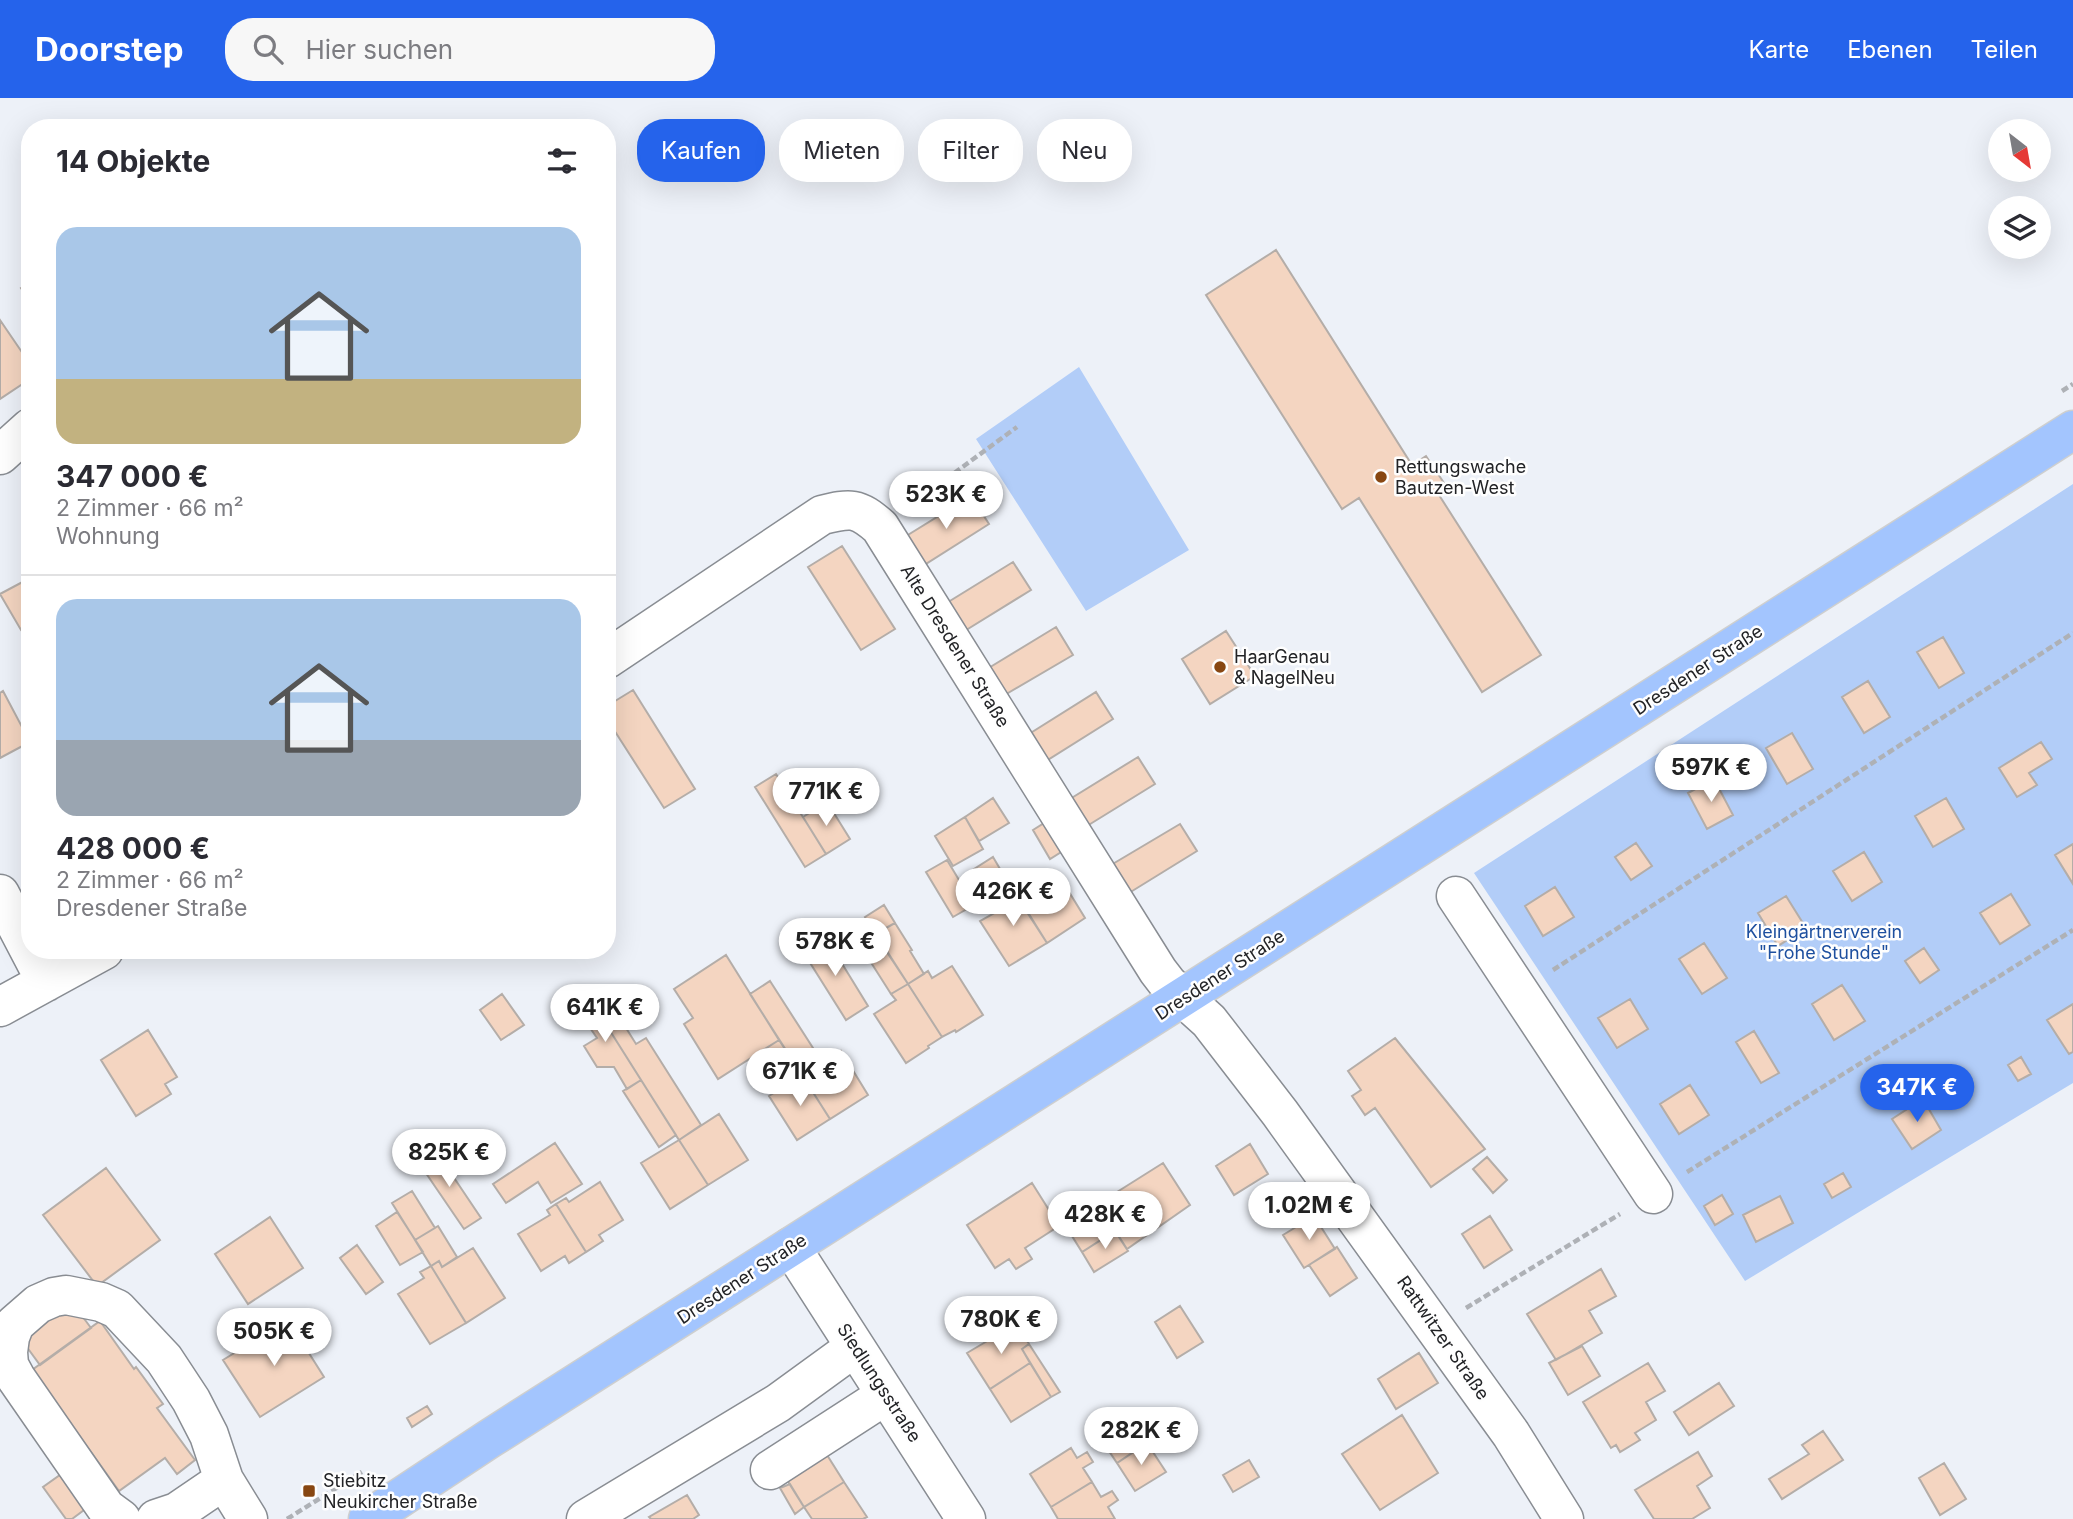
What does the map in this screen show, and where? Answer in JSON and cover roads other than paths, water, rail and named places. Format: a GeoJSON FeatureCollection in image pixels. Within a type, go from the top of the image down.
{"type":"FeatureCollection","features":[{"type":"Feature","properties":{"kind":"main road","name":"Dresdener Straße"},"geometry":{"type":"LineString","coordinates":[[368,1519],[2073,430]]}},
{"type":"Feature","properties":{"kind":"street"},"geometry":{"type":"LineString","coordinates":[[0,455],[21,436]]}},
{"type":"Feature","properties":{"kind":"street","name":"Alte Dresdener Straße"},"geometry":{"type":"LineString","coordinates":[[616,653],[822,515],[845,509],[864,513],[880,527],[1158,971],[1168,984],[1185,998]]}},
{"type":"Feature","properties":{"kind":"street"},"geometry":{"type":"LineString","coordinates":[[0,894],[21,934]]}},
{"type":"Feature","properties":{"kind":"street"},"geometry":{"type":"LineString","coordinates":[[1456,896],[1653,1194]]}},
{"type":"Feature","properties":{"kind":"street"},"geometry":{"type":"LineString","coordinates":[[34,959],[46,982]]}},
{"type":"Feature","properties":{"kind":"street"},"geometry":{"type":"LineString","coordinates":[[0,1007],[88,959]]}},
{"type":"Feature","properties":{"kind":"street","name":"Rattwitzer Straße"},"geometry":{"type":"LineString","coordinates":[[1185,998],[1209,1021],[1280,1113],[1511,1434],[1564,1519]]}},
{"type":"Feature","properties":{"kind":"street","name":"Siedlungsstraße"},"geometry":{"type":"LineString","coordinates":[[791,1247],[966,1519]]}},
{"type":"Feature","properties":{"kind":"street"},"geometry":{"type":"LineString","coordinates":[[121,1519],[106,1508],[9,1365],[10,1337],[15,1324],[38,1304],[54,1297],[66,1295],[117,1308],[164,1359],[209,1434],[224,1480],[247,1519]]}},
{"type":"Feature","properties":{"kind":"street"},"geometry":{"type":"LineString","coordinates":[[586,1519],[778,1403],[855,1347]]}},
{"type":"Feature","properties":{"kind":"street"},"geometry":{"type":"LineString","coordinates":[[770,1470],[886,1395]]}},
{"type":"Feature","properties":{"kind":"street"},"geometry":{"type":"LineString","coordinates":[[156,1519],[177,1511],[224,1480]]}},
{"type":"Feature","properties":{"kind":"place","name":"Rettungswache Bautzen-West"},"geometry":{"type":"Point","coordinates":[1381,477]}},
{"type":"Feature","properties":{"kind":"place","name":"HaarGenau & NagelNeu"},"geometry":{"type":"Point","coordinates":[1220,667]}},
{"type":"Feature","properties":{"kind":"place","name":"Stiebitz Neukircher Straße"},"geometry":{"type":"Point","coordinates":[309,1491]}},
{"type":"Feature","properties":{"kind":"park label","name":"Kleingärtnerverein \"Frohe Stunde\""},"geometry":{"type":"Point","coordinates":[1824,942]}}]}
